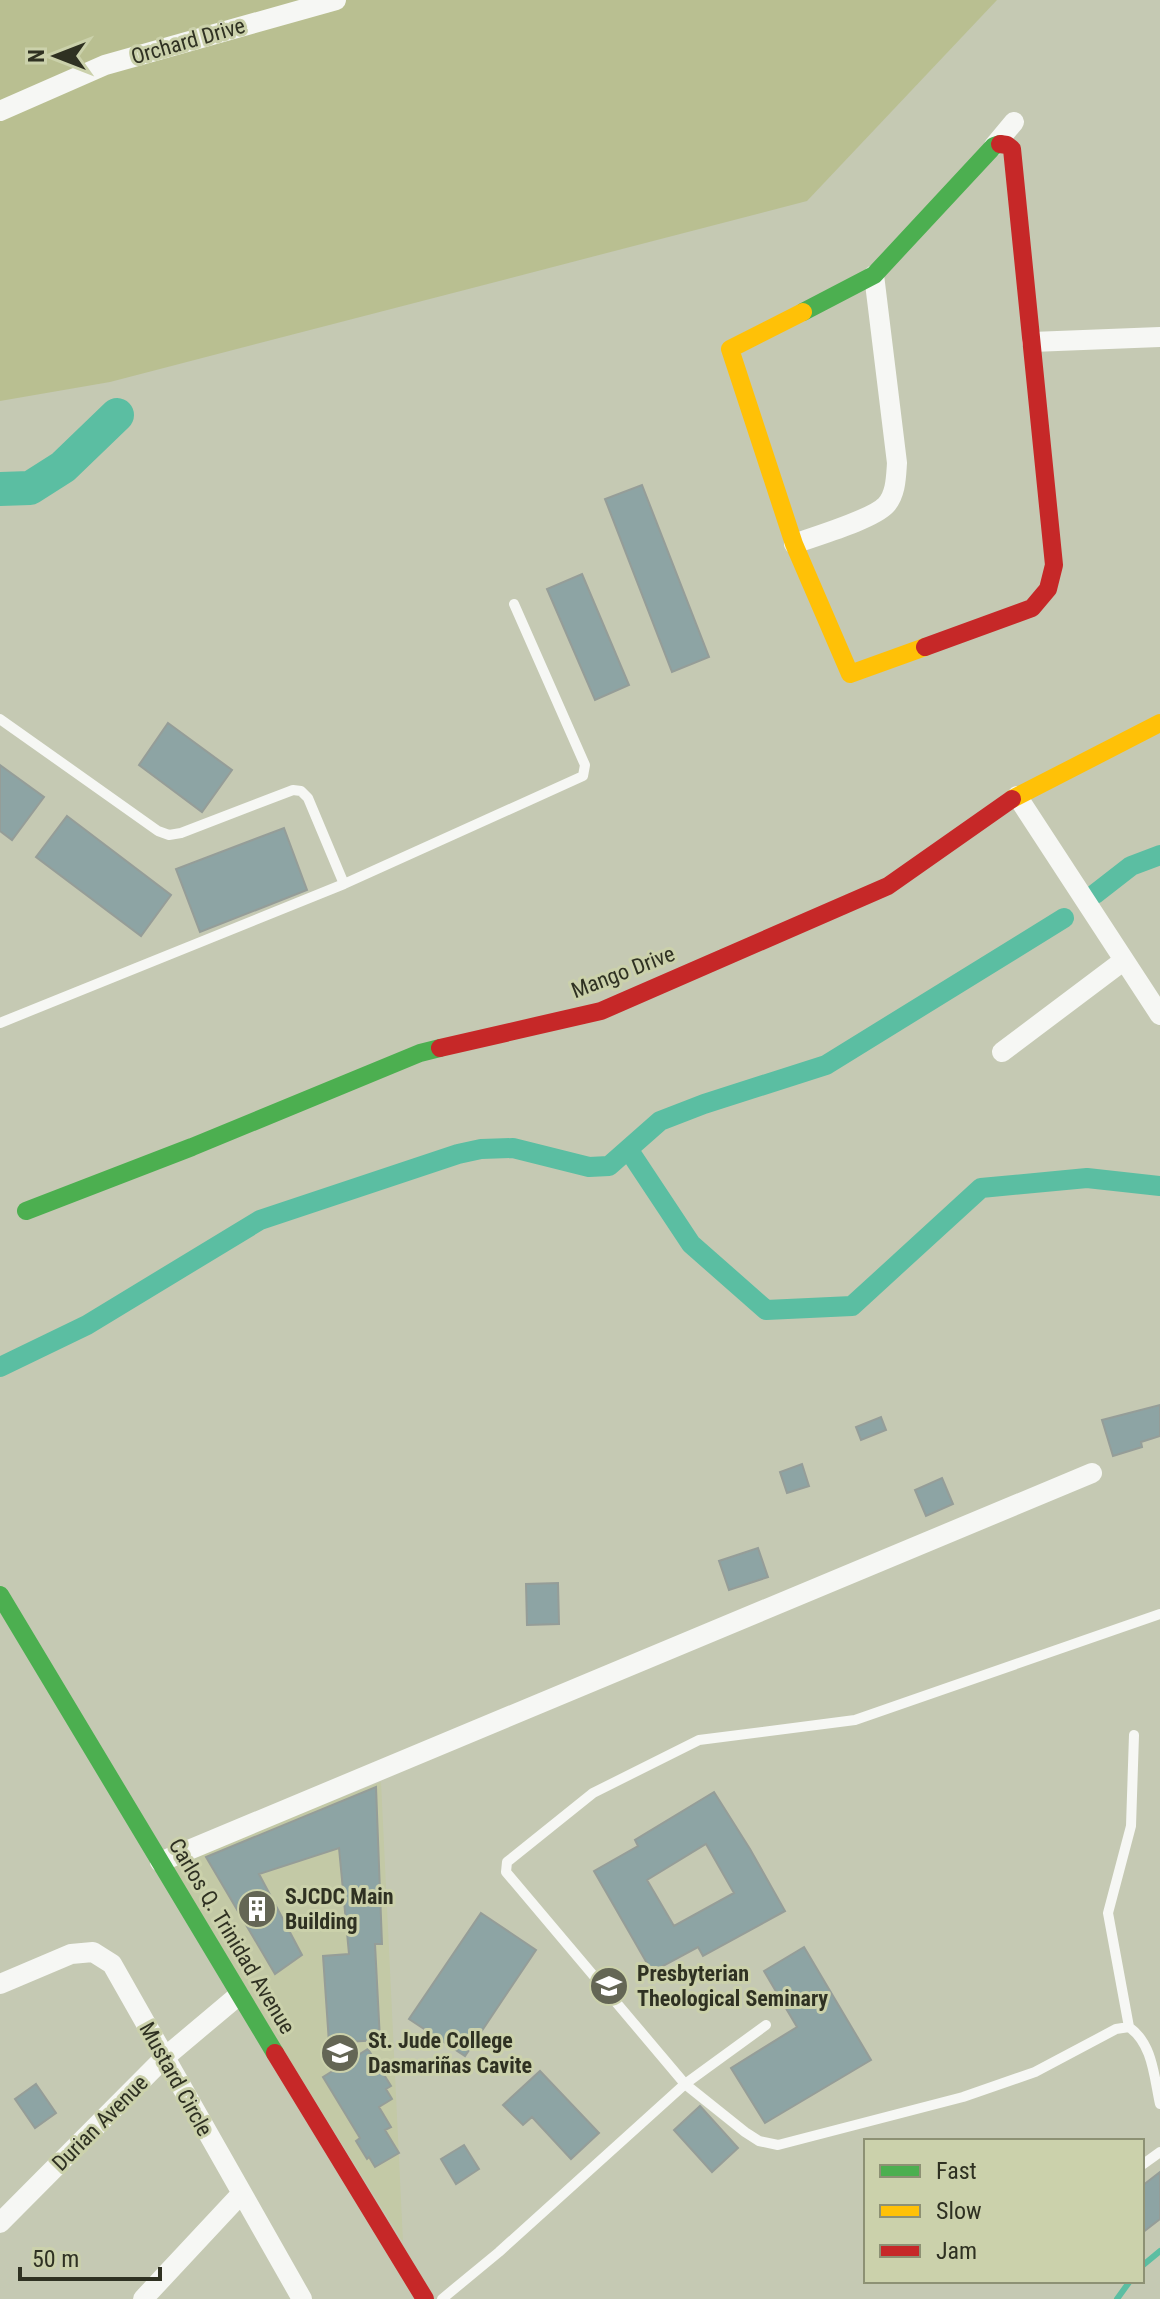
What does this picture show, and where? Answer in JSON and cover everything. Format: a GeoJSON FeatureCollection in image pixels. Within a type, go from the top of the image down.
{"type":"FeatureCollection","features":[{"type":"Feature","properties":{"kind":"street","name":"Orchard Drive"},"geometry":{"type":"LineString","coordinates":[[0,111],[105,65],[336,0]]}},
{"type":"Feature","properties":{"kind":"street"},"geometry":{"type":"LineString","coordinates":[[994,146],[1007,145],[1012,149],[1054,565],[1052,584],[1045,598],[1032,608],[850,674],[794,544],[730,349],[874,275],[1014,122]]}},
{"type":"Feature","properties":{"kind":"street"},"geometry":{"type":"LineString","coordinates":[[794,544],[874,514],[887,504],[895,487],[897,463],[874,275]]}},
{"type":"Feature","properties":{"kind":"street"},"geometry":{"type":"LineString","coordinates":[[1032,342],[1160,337]]}},
{"type":"Feature","properties":{"kind":"street","name":"Mango Drive"},"geometry":{"type":"LineString","coordinates":[[26,1211],[420,1053],[601,1011],[888,886],[1017,796],[1160,723]]}},
{"type":"Feature","properties":{"kind":"street"},"geometry":{"type":"LineString","coordinates":[[1017,796],[1160,1015]]}},
{"type":"Feature","properties":{"kind":"street"},"geometry":{"type":"LineString","coordinates":[[1002,1052],[1123,961]]}},
{"type":"Feature","properties":{"kind":"street"},"geometry":{"type":"LineString","coordinates":[[160,1862],[1092,1473]]}},
{"type":"Feature","properties":{"kind":"street","name":"Carlos Q. Trinidad Avenue"},"geometry":{"type":"LineString","coordinates":[[0,1595],[425,2299]]}},
{"type":"Feature","properties":{"kind":"street","name":"Mustard Circle"},"geometry":{"type":"LineString","coordinates":[[0,1984],[71,1954],[93,1952],[112,1964],[302,2299]]}},
{"type":"Feature","properties":{"kind":"street","name":"Durian Avenue"},"geometry":{"type":"LineString","coordinates":[[0,2223],[164,2058],[239,1995]]}},
{"type":"Feature","properties":{"kind":"street"},"geometry":{"type":"LineString","coordinates":[[143,2299],[241,2194]]}},
{"type":"Feature","properties":{"kind":"lane"},"geometry":{"type":"LineString","coordinates":[[0,1023],[344,884],[583,776],[585,765],[514,604]]}},
{"type":"Feature","properties":{"kind":"lane"},"geometry":{"type":"LineString","coordinates":[[0,719],[158,831],[169,835],[293,790],[301,791],[308,798],[344,884]]}},
{"type":"Feature","properties":{"kind":"lane"},"geometry":{"type":"LineString","coordinates":[[1160,1614],[855,1720],[699,1740],[593,1793],[507,1862],[506,1872],[685,2084],[759,2141],[778,2145],[963,2097],[1035,2072],[1116,2029],[1129,2027],[1138,2033],[1148,2049],[1160,2104]]}},
{"type":"Feature","properties":{"kind":"lane"},"geometry":{"type":"LineString","coordinates":[[1129,2027],[1108,1913],[1131,1826],[1134,1735]]}},
{"type":"Feature","properties":{"kind":"lane"},"geometry":{"type":"LineString","coordinates":[[442,2299],[499,2252],[685,2084],[766,2025]]}},
{"type":"Feature","properties":{"kind":"shaded area"},"geometry":{"type":"Polygon","coordinates":[[[0,0],[997,0],[807,201],[110,382],[0,401],[0,0]]]}},
{"type":"Feature","properties":{"kind":"shaded area","name":"St. Jude College Dasmariñas Cavite"},"geometry":{"type":"Polygon","coordinates":[[[381,1782],[403,2242],[169,1865],[381,1782]]]}},
{"type":"Feature","properties":{"kind":"building"},"geometry":{"type":"Polygon","coordinates":[[[642,485],[709,657],[672,672],[605,499],[642,485]]]}},
{"type":"Feature","properties":{"kind":"building"},"geometry":{"type":"Polygon","coordinates":[[[582,574],[629,685],[595,700],[547,589],[582,574]]]}},
{"type":"Feature","properties":{"kind":"building"},"geometry":{"type":"Polygon","coordinates":[[[168,723],[232,770],[202,812],[139,765],[168,723]]]}},
{"type":"Feature","properties":{"kind":"building"},"geometry":{"type":"Polygon","coordinates":[[[0,765],[44,797],[12,840],[0,831],[0,765]]]}},
{"type":"Feature","properties":{"kind":"building"},"geometry":{"type":"Polygon","coordinates":[[[67,816],[171,895],[141,936],[36,857],[67,816]]]}},
{"type":"Feature","properties":{"kind":"building"},"geometry":{"type":"Polygon","coordinates":[[[284,828],[307,890],[200,932],[176,869],[284,828]]]}},
{"type":"Feature","properties":{"kind":"building"},"geometry":{"type":"Polygon","coordinates":[[[1160,1405],[1160,1436],[1141,1442],[1142,1447],[1113,1456],[1102,1420],[1160,1405]]]}},
{"type":"Feature","properties":{"kind":"building"},"geometry":{"type":"Polygon","coordinates":[[[881,1417],[886,1430],[861,1440],[856,1427],[881,1417]]]}},
{"type":"Feature","properties":{"kind":"building"},"geometry":{"type":"Polygon","coordinates":[[[802,1464],[809,1486],[787,1493],[780,1472],[802,1464]]]}},
{"type":"Feature","properties":{"kind":"building"},"geometry":{"type":"Polygon","coordinates":[[[942,1478],[953,1504],[926,1516],[915,1490],[942,1478]]]}},
{"type":"Feature","properties":{"kind":"building"},"geometry":{"type":"Polygon","coordinates":[[[758,1548],[768,1577],[729,1590],[719,1561],[758,1548]]]}},
{"type":"Feature","properties":{"kind":"building"},"geometry":{"type":"Polygon","coordinates":[[[558,1583],[559,1624],[527,1625],[526,1584],[558,1583]]]}},
{"type":"Feature","properties":{"kind":"building","name":"SJCDC Main Building"},"geometry":{"type":"Polygon","coordinates":[[[376,1787],[382,1944],[375,1944],[380,2040],[329,2043],[323,1956],[349,1954],[339,1848],[259,1874],[302,1955],[275,1974],[206,1857],[376,1787]]]}},
{"type":"Feature","properties":{"kind":"building"},"geometry":{"type":"Polygon","coordinates":[[[714,1792],[785,1911],[703,1956],[698,1947],[652,1972],[594,1871],[638,1846],[635,1840],[714,1792]],[[706,1844],[647,1880],[674,1926],[734,1893],[706,1844]]]}},
{"type":"Feature","properties":{"kind":"building"},"geometry":{"type":"Polygon","coordinates":[[[481,1913],[536,1950],[465,2056],[409,2019],[481,1913]]]}},
{"type":"Feature","properties":{"kind":"building"},"geometry":{"type":"Polygon","coordinates":[[[804,1947],[871,2060],[765,2123],[731,2068],[797,2027],[764,1971],[804,1947]]]}},
{"type":"Feature","properties":{"kind":"building"},"geometry":{"type":"Polygon","coordinates":[[[368,2049],[391,2086],[386,2089],[392,2099],[379,2107],[391,2127],[385,2130],[399,2153],[375,2167],[356,2141],[360,2138],[323,2077],[368,2049]]]}},
{"type":"Feature","properties":{"kind":"building"},"geometry":{"type":"Polygon","coordinates":[[[540,2071],[599,2133],[571,2159],[532,2117],[523,2125],[503,2105],[540,2071]]]}},
{"type":"Feature","properties":{"kind":"building"},"geometry":{"type":"Polygon","coordinates":[[[36,2084],[56,2113],[35,2128],[15,2099],[36,2084]]]}},
{"type":"Feature","properties":{"kind":"building"},"geometry":{"type":"Polygon","coordinates":[[[700,2106],[738,2148],[712,2172],[674,2130],[700,2106]]]}},
{"type":"Feature","properties":{"kind":"building"},"geometry":{"type":"Polygon","coordinates":[[[464,2145],[479,2169],[456,2184],[441,2159],[464,2145]]]}},
{"type":"Feature","properties":{"kind":"building"},"geometry":{"type":"Polygon","coordinates":[[[1160,2172],[1160,2219],[1144,2231],[1144,2184],[1160,2172]]]}},
{"type":"Feature","properties":{"kind":"waterway"},"geometry":{"type":"LineString","coordinates":[[0,489],[30,488],[63,467],[117,415]]}},
{"type":"Feature","properties":{"kind":"waterway"},"geometry":{"type":"LineString","coordinates":[[1095,894],[1131,866],[1160,855]]}},
{"type":"Feature","properties":{"kind":"waterway"},"geometry":{"type":"LineString","coordinates":[[0,1367],[87,1325],[260,1220],[458,1154],[481,1149],[513,1148],[589,1167],[609,1166],[660,1121],[826,1065],[1064,918]]}},
{"type":"Feature","properties":{"kind":"waterway"},"geometry":{"type":"LineString","coordinates":[[628,1149],[691,1244],[766,1310],[852,1306],[981,1188],[1087,1178],[1160,1186]]}},
{"type":"Feature","properties":{"kind":"waterway"},"geometry":{"type":"LineString","coordinates":[[1144,2264],[1160,2251]]}},
{"type":"Feature","properties":{"kind":"waterway"},"geometry":{"type":"LineString","coordinates":[[1117,2299],[1129,2283]]}},
{"type":"Feature","properties":{"kind":"traffic: fast"},"geometry":{"type":"LineString","coordinates":[[803,312],[874,275],[994,146],[1000,144]]}},
{"type":"Feature","properties":{"kind":"traffic: fast"},"geometry":{"type":"LineString","coordinates":[[26,1211],[420,1053],[440,1048]]}},
{"type":"Feature","properties":{"kind":"traffic: fast"},"geometry":{"type":"LineString","coordinates":[[0,1595],[275,2053]]}},
{"type":"Feature","properties":{"kind":"traffic: slow"},"geometry":{"type":"LineString","coordinates":[[803,312],[730,349],[794,544],[850,674],[925,647]]}},
{"type":"Feature","properties":{"kind":"traffic: slow"},"geometry":{"type":"LineString","coordinates":[[1012,799],[1160,723]]}},
{"type":"Feature","properties":{"kind":"traffic: jam"},"geometry":{"type":"LineString","coordinates":[[925,647],[1032,608],[1048,589],[1054,565],[1012,149],[1000,144]]}},
{"type":"Feature","properties":{"kind":"traffic: jam"},"geometry":{"type":"LineString","coordinates":[[440,1048],[601,1011],[888,886],[1012,799]]}},
{"type":"Feature","properties":{"kind":"traffic: jam"},"geometry":{"type":"LineString","coordinates":[[275,2053],[425,2299]]}},
{"type":"Feature","properties":{"kind":"place","name":"SJCDC Main Building"},"geometry":{"type":"Point","coordinates":[257,1909]}},
{"type":"Feature","properties":{"kind":"place","name":"Presbyterian Theological Seminary"},"geometry":{"type":"Point","coordinates":[609,1986]}},
{"type":"Feature","properties":{"kind":"place","name":"St. Jude College Dasmariñas Cavite"},"geometry":{"type":"Point","coordinates":[340,2053]}}]}
